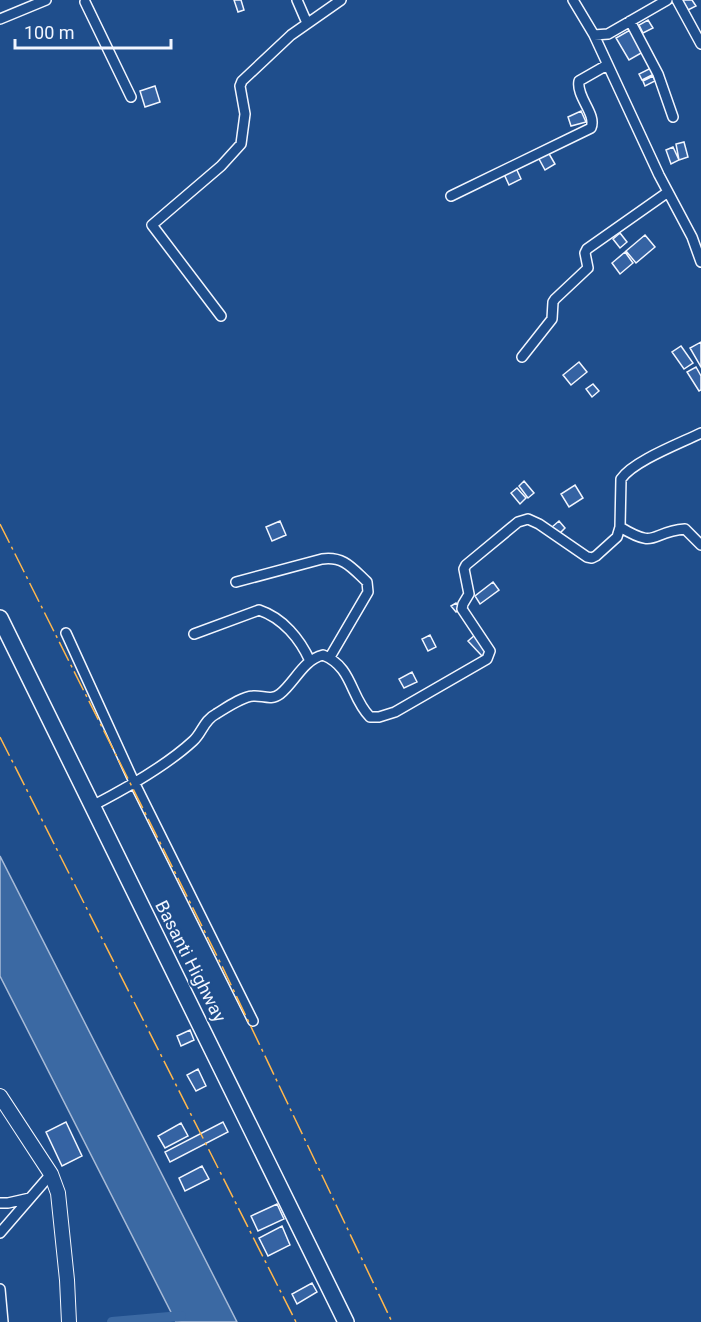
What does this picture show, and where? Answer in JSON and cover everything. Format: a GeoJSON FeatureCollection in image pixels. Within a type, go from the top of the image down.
{"type":"FeatureCollection","features":[{"type":"Feature","properties":{"kind":"main road","name":"Basanti Highway"},"geometry":{"type":"LineString","coordinates":[[0,618],[98,803],[346,1322]]}},
{"type":"Feature","properties":{"kind":"street"},"geometry":{"type":"LineString","coordinates":[[0,19],[46,0]]}},
{"type":"Feature","properties":{"kind":"street"},"geometry":{"type":"LineString","coordinates":[[297,0],[307,23]]}},
{"type":"Feature","properties":{"kind":"street"},"geometry":{"type":"LineString","coordinates":[[221,316],[152,225],[221,165],[241,144],[245,114],[240,86],[242,81],[307,23],[342,0]]}},
{"type":"Feature","properties":{"kind":"street"},"geometry":{"type":"LineString","coordinates":[[573,0],[594,35],[668,192],[692,237],[701,262]]}},
{"type":"Feature","properties":{"kind":"street"},"geometry":{"type":"LineString","coordinates":[[594,35],[608,34],[667,0]]}},
{"type":"Feature","properties":{"kind":"street"},"geometry":{"type":"LineString","coordinates":[[677,0],[701,44]]}},
{"type":"Feature","properties":{"kind":"street"},"geometry":{"type":"LineString","coordinates":[[86,1],[131,97]]}},
{"type":"Feature","properties":{"kind":"street"},"geometry":{"type":"LineString","coordinates":[[630,21],[658,74],[673,117]]}},
{"type":"Feature","properties":{"kind":"street"},"geometry":{"type":"LineString","coordinates":[[451,196],[591,128],[592,121],[580,94],[579,81],[607,64]]}},
{"type":"Feature","properties":{"kind":"street"},"geometry":{"type":"LineString","coordinates":[[522,357],[552,319],[555,299],[588,268],[585,253],[587,249],[668,192]]}},
{"type":"Feature","properties":{"kind":"street"},"geometry":{"type":"LineString","coordinates":[[98,803],[159,766],[193,741],[205,722],[213,715],[253,696],[268,698],[279,695],[314,657],[323,655],[333,660],[349,679],[363,710],[370,717],[379,717],[404,708],[487,659],[490,651],[487,645],[462,609],[469,594],[464,568],[466,565],[511,527],[523,520],[533,521],[587,557],[592,558],[617,537],[620,526],[621,479],[625,473],[638,464],[701,433]]}},
{"type":"Feature","properties":{"kind":"street"},"geometry":{"type":"LineString","coordinates":[[620,526],[633,535],[650,540],[676,530],[685,530],[701,545]]}},
{"type":"Feature","properties":{"kind":"street"},"geometry":{"type":"LineString","coordinates":[[236,582],[322,559],[340,559],[347,564],[367,582],[368,592],[333,660]]}},
{"type":"Feature","properties":{"kind":"street"},"geometry":{"type":"LineString","coordinates":[[194,633],[259,610],[268,613],[292,633],[303,647],[309,661]]}},
{"type":"Feature","properties":{"kind":"street"},"geometry":{"type":"LineString","coordinates":[[66,633],[253,1021]]}},
{"type":"Feature","properties":{"kind":"street"},"geometry":{"type":"LineString","coordinates":[[0,1096],[51,1174],[58,1193],[69,1322]]}},
{"type":"Feature","properties":{"kind":"street"},"geometry":{"type":"LineString","coordinates":[[0,1233],[51,1174]]}},
{"type":"Feature","properties":{"kind":"street"},"geometry":{"type":"LineString","coordinates":[[0,1203],[30,1197]]}},
{"type":"Feature","properties":{"kind":"street"},"geometry":{"type":"LineString","coordinates":[[0,1291],[3,1322]]}},
{"type":"Feature","properties":{"kind":"water"},"geometry":{"type":"Polygon","coordinates":[[[0,856],[237,1322],[176,1322],[0,976],[0,856]]]}},
{"type":"Feature","properties":{"kind":"building"},"geometry":{"type":"Polygon","coordinates":[[[234,0],[241,0],[244,10],[238,12],[234,0]]]}},
{"type":"Feature","properties":{"kind":"building"},"geometry":{"type":"Polygon","coordinates":[[[682,0],[692,0],[696,6],[688,10],[682,0]]]}},
{"type":"Feature","properties":{"kind":"building"},"geometry":{"type":"Polygon","coordinates":[[[648,20],[653,28],[643,33],[639,25],[648,20]]]}},
{"type":"Feature","properties":{"kind":"building"},"geometry":{"type":"Polygon","coordinates":[[[630,30],[643,52],[629,60],[616,38],[630,30]]]}},
{"type":"Feature","properties":{"kind":"building"},"geometry":{"type":"Polygon","coordinates":[[[651,68],[654,74],[642,80],[639,74],[651,68]]]}},
{"type":"Feature","properties":{"kind":"building"},"geometry":{"type":"Polygon","coordinates":[[[653,76],[655,81],[645,86],[643,81],[653,76]]]}},
{"type":"Feature","properties":{"kind":"building"},"geometry":{"type":"Polygon","coordinates":[[[155,86],[160,102],[145,107],[140,91],[155,86]]]}},
{"type":"Feature","properties":{"kind":"building"},"geometry":{"type":"Polygon","coordinates":[[[581,111],[586,122],[571,126],[568,117],[581,111]]]}},
{"type":"Feature","properties":{"kind":"building"},"geometry":{"type":"Polygon","coordinates":[[[684,142],[688,157],[679,160],[676,144],[684,142]]]}},
{"type":"Feature","properties":{"kind":"building"},"geometry":{"type":"Polygon","coordinates":[[[673,147],[679,160],[671,164],[666,150],[673,147]]]}},
{"type":"Feature","properties":{"kind":"building"},"geometry":{"type":"Polygon","coordinates":[[[548,152],[555,164],[545,170],[538,157],[548,152]]]}},
{"type":"Feature","properties":{"kind":"building"},"geometry":{"type":"Polygon","coordinates":[[[516,168],[521,179],[509,185],[504,174],[516,168]]]}},
{"type":"Feature","properties":{"kind":"building"},"geometry":{"type":"Polygon","coordinates":[[[620,233],[627,242],[620,248],[613,239],[620,233]]]}},
{"type":"Feature","properties":{"kind":"building"},"geometry":{"type":"Polygon","coordinates":[[[645,235],[655,247],[636,263],[626,251],[645,235]]]}},
{"type":"Feature","properties":{"kind":"building"},"geometry":{"type":"Polygon","coordinates":[[[625,252],[633,263],[620,274],[612,263],[625,252]]]}},
{"type":"Feature","properties":{"kind":"building"},"geometry":{"type":"Polygon","coordinates":[[[701,342],[701,367],[690,348],[701,342]]]}},
{"type":"Feature","properties":{"kind":"building"},"geometry":{"type":"Polygon","coordinates":[[[681,346],[693,363],[684,369],[672,352],[681,346]]]}},
{"type":"Feature","properties":{"kind":"building"},"geometry":{"type":"Polygon","coordinates":[[[579,362],[587,372],[571,385],[563,375],[579,362]]]}},
{"type":"Feature","properties":{"kind":"building"},"geometry":{"type":"Polygon","coordinates":[[[696,367],[701,376],[701,390],[699,391],[687,372],[696,367]]]}},
{"type":"Feature","properties":{"kind":"building"},"geometry":{"type":"Polygon","coordinates":[[[593,384],[599,391],[592,397],[586,389],[593,384]]]}},
{"type":"Feature","properties":{"kind":"building"},"geometry":{"type":"Polygon","coordinates":[[[524,481],[534,493],[528,498],[519,486],[524,481]]]}},
{"type":"Feature","properties":{"kind":"building"},"geometry":{"type":"Polygon","coordinates":[[[575,485],[583,498],[569,507],[561,494],[575,485]]]}},
{"type":"Feature","properties":{"kind":"building"},"geometry":{"type":"Polygon","coordinates":[[[517,488],[526,498],[520,504],[511,493],[517,488]]]}},
{"type":"Feature","properties":{"kind":"building"},"geometry":{"type":"Polygon","coordinates":[[[280,521],[286,535],[272,541],[266,527],[280,521]]]}},
{"type":"Feature","properties":{"kind":"building"},"geometry":{"type":"Polygon","coordinates":[[[559,521],[565,528],[558,535],[552,527],[559,521]]]}},
{"type":"Feature","properties":{"kind":"building"},"geometry":{"type":"Polygon","coordinates":[[[493,582],[499,590],[480,604],[475,596],[493,582]]]}},
{"type":"Feature","properties":{"kind":"building"},"geometry":{"type":"Polygon","coordinates":[[[456,603],[461,609],[456,612],[451,606],[456,603]]]}},
{"type":"Feature","properties":{"kind":"building"},"geometry":{"type":"Polygon","coordinates":[[[430,635],[436,647],[428,651],[422,639],[430,635]]]}},
{"type":"Feature","properties":{"kind":"building"},"geometry":{"type":"Polygon","coordinates":[[[475,635],[489,650],[482,656],[468,641],[475,635]]]}},
{"type":"Feature","properties":{"kind":"building"},"geometry":{"type":"Polygon","coordinates":[[[412,672],[417,682],[404,688],[399,679],[412,672]]]}},
{"type":"Feature","properties":{"kind":"building"},"geometry":{"type":"Polygon","coordinates":[[[190,1030],[194,1040],[181,1046],[177,1036],[190,1030]]]}},
{"type":"Feature","properties":{"kind":"building"},"geometry":{"type":"Polygon","coordinates":[[[198,1069],[206,1086],[196,1091],[187,1075],[198,1069]]]}},
{"type":"Feature","properties":{"kind":"building"},"geometry":{"type":"Polygon","coordinates":[[[66,1122],[82,1156],[62,1166],[46,1132],[66,1122]]]}},
{"type":"Feature","properties":{"kind":"building"},"geometry":{"type":"Polygon","coordinates":[[[223,1122],[228,1132],[170,1162],[165,1152],[223,1122]]]}},
{"type":"Feature","properties":{"kind":"building"},"geometry":{"type":"Polygon","coordinates":[[[181,1123],[188,1136],[165,1148],[158,1136],[181,1123]]]}},
{"type":"Feature","properties":{"kind":"building"},"geometry":{"type":"Polygon","coordinates":[[[202,1166],[209,1179],[185,1191],[179,1178],[202,1166]]]}},
{"type":"Feature","properties":{"kind":"building"},"geometry":{"type":"Polygon","coordinates":[[[277,1204],[284,1219],[258,1231],[251,1216],[277,1204]]]}},
{"type":"Feature","properties":{"kind":"building"},"geometry":{"type":"Polygon","coordinates":[[[282,1226],[290,1245],[268,1256],[259,1238],[282,1226]]]}},
{"type":"Feature","properties":{"kind":"building"},"geometry":{"type":"Polygon","coordinates":[[[312,1283],[317,1292],[297,1304],[292,1294],[312,1283]]]}},
{"type":"Feature","properties":{"kind":"waterway"},"geometry":{"type":"LineString","coordinates":[[112,1322],[181,1316]]}},
{"type":"Feature","properties":{"kind":"power"},"geometry":{"type":"LineString","coordinates":[[0,524],[222,966],[392,1322]]}},
{"type":"Feature","properties":{"kind":"power"},"geometry":{"type":"LineString","coordinates":[[0,737],[296,1322]]}}]}
